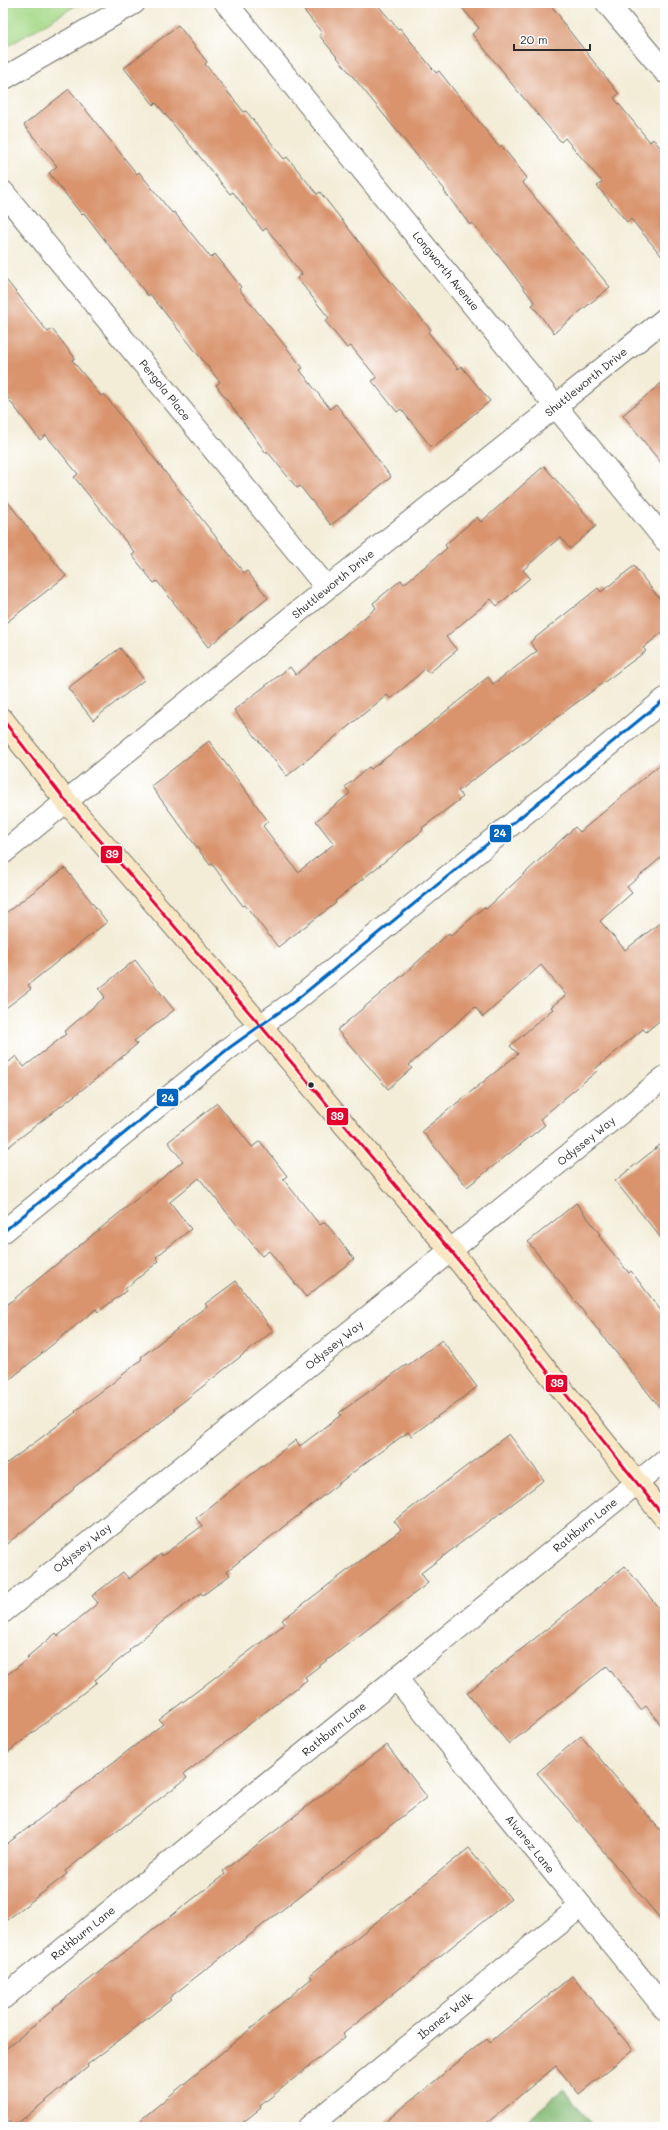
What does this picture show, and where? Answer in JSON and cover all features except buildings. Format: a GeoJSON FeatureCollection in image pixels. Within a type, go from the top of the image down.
{"type":"FeatureCollection","features":[{"type":"Feature","properties":{"kind":"street"},"geometry":{"type":"LineString","coordinates":[[3,78],[134,3]]}},
{"type":"Feature","properties":{"kind":"street","name":"Longworth Avenue"},"geometry":{"type":"LineString","coordinates":[[226,3],[665,540]]}},
{"type":"Feature","properties":{"kind":"street"},"geometry":{"type":"LineString","coordinates":[[607,3],[665,72]]}},
{"type":"Feature","properties":{"kind":"street","name":"Pergola Place"},"geometry":{"type":"LineString","coordinates":[[3,192],[327,588]]}},
{"type":"Feature","properties":{"kind":"street","name":"Shuttleworth Drive"},"geometry":{"type":"LineString","coordinates":[[3,852],[327,588],[665,319]]}},
{"type":"Feature","properties":{"kind":"street"},"geometry":{"type":"LineString","coordinates":[[3,1232],[229,1048],[295,1001],[665,700]]}},
{"type":"Feature","properties":{"kind":"street"},"geometry":{"type":"LineString","coordinates":[[3,720],[65,800],[260,1025],[451,1251],[665,1518]]}},
{"type":"Feature","properties":{"kind":"street","name":"Odyssey Way"},"geometry":{"type":"LineString","coordinates":[[3,1612],[665,1077]]}},
{"type":"Feature","properties":{"kind":"street","name":"Rathburn Lane"},"geometry":{"type":"LineString","coordinates":[[3,1998],[665,1460]]}},
{"type":"Feature","properties":{"kind":"street","name":"Alvarez Lane"},"geometry":{"type":"LineString","coordinates":[[396,1678],[665,2009]]}},
{"type":"Feature","properties":{"kind":"street","name":"Ibanez Walk"},"geometry":{"type":"LineString","coordinates":[[309,2127],[581,1906]]}},
{"type":"Feature","properties":{"kind":"green space"},"geometry":{"type":"Polygon","coordinates":[[[3,3],[80,3],[3,49],[3,3]]]}},
{"type":"Feature","properties":{"kind":"green space"},"geometry":{"type":"Polygon","coordinates":[[[564,2089],[594,2127],[519,2127],[564,2089]]]}},
{"type":"Feature","properties":{"kind":"transit line","name":"24"},"geometry":{"type":"LineString","coordinates":[[3,1232],[229,1048],[295,1001],[665,699]]}},
{"type":"Feature","properties":{"kind":"transit line","name":"39"},"geometry":{"type":"LineString","coordinates":[[3,720],[65,800],[260,1025],[451,1251],[665,1518]]}}]}
